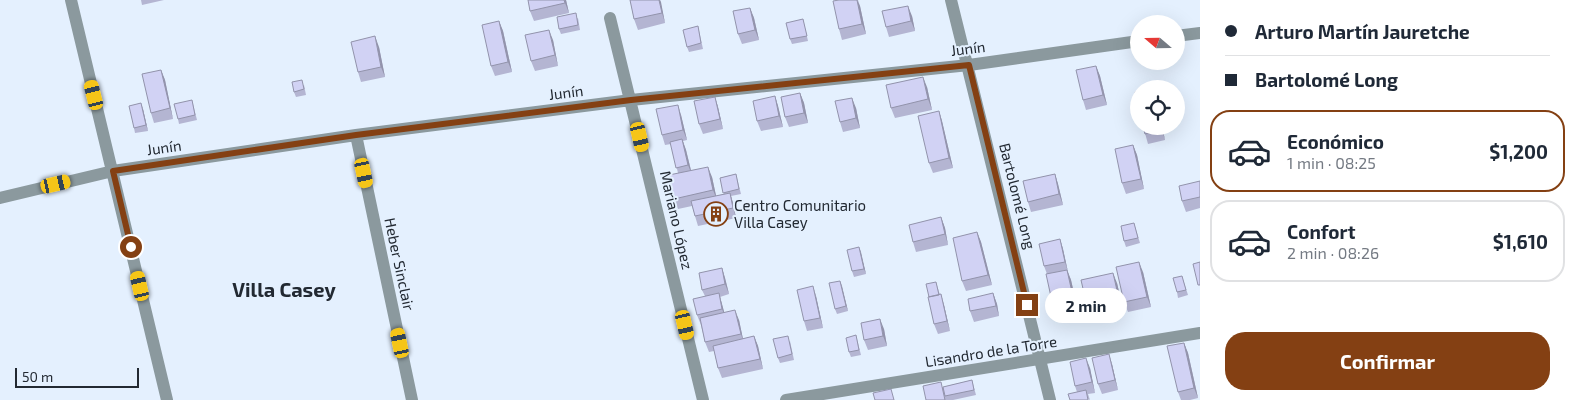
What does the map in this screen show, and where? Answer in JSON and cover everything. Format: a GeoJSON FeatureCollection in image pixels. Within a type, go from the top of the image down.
{"type":"FeatureCollection","features":[{"type":"Feature","properties":{"kind":"street"},"geometry":{"type":"LineString","coordinates":[[71,0],[167,400]]}},
{"type":"Feature","properties":{"kind":"street","name":"Bartolomé Long"},"geometry":{"type":"LineString","coordinates":[[952,0],[1050,400]]}},
{"type":"Feature","properties":{"kind":"street","name":"Mariano López"},"geometry":{"type":"LineString","coordinates":[[610,18],[703,400]]}},
{"type":"Feature","properties":{"kind":"street"},"geometry":{"type":"LineString","coordinates":[[1185,35],[1200,33]]}},
{"type":"Feature","properties":{"kind":"street","name":"Junín"},"geometry":{"type":"LineString","coordinates":[[0,198],[113,171],[356,135],[631,100],[969,65],[1130,42]]}},
{"type":"Feature","properties":{"kind":"street","name":"Heber Sinclair"},"geometry":{"type":"LineString","coordinates":[[356,135],[412,400]]}},
{"type":"Feature","properties":{"kind":"street","name":"Lisandro de la Torre"},"geometry":{"type":"LineString","coordinates":[[786,400],[1200,333]]}},
{"type":"Feature","properties":{"kind":"building"},"geometry":{"type":"Polygon","coordinates":[[[528,0],[564,0],[565,3],[530,11],[528,0]]]}},
{"type":"Feature","properties":{"kind":"building"},"geometry":{"type":"Polygon","coordinates":[[[630,0],[659,0],[662,13],[634,19],[630,0]]]}},
{"type":"Feature","properties":{"kind":"building"},"geometry":{"type":"Polygon","coordinates":[[[857,0],[862,24],[839,29],[833,1],[857,0]]]}},
{"type":"Feature","properties":{"kind":"building"},"geometry":{"type":"Polygon","coordinates":[[[908,6],[911,21],[886,27],[882,11],[908,6]]]}},
{"type":"Feature","properties":{"kind":"building"},"geometry":{"type":"Polygon","coordinates":[[[750,8],[755,30],[738,34],[733,11],[750,8]]]}},
{"type":"Feature","properties":{"kind":"building"},"geometry":{"type":"Polygon","coordinates":[[[576,13],[578,25],[559,29],[557,17],[576,13]]]}},
{"type":"Feature","properties":{"kind":"building"},"geometry":{"type":"Polygon","coordinates":[[[803,19],[807,36],[790,39],[786,23],[803,19]]]}},
{"type":"Feature","properties":{"kind":"building"},"geometry":{"type":"Polygon","coordinates":[[[499,21],[508,62],[491,66],[482,25],[499,21]]]}},
{"type":"Feature","properties":{"kind":"building"},"geometry":{"type":"Polygon","coordinates":[[[698,26],[701,43],[687,47],[683,30],[698,26]]]}},
{"type":"Feature","properties":{"kind":"building"},"geometry":{"type":"Polygon","coordinates":[[[549,30],[555,55],[531,61],[525,35],[549,30]]]}},
{"type":"Feature","properties":{"kind":"building"},"geometry":{"type":"Polygon","coordinates":[[[375,36],[381,67],[358,72],[351,42],[375,36]]]}},
{"type":"Feature","properties":{"kind":"building"},"geometry":{"type":"Polygon","coordinates":[[[1096,66],[1103,95],[1083,100],[1076,70],[1096,66]]]}},
{"type":"Feature","properties":{"kind":"building"},"geometry":{"type":"Polygon","coordinates":[[[161,70],[170,108],[151,113],[142,74],[161,70]]]}},
{"type":"Feature","properties":{"kind":"building"},"geometry":{"type":"Polygon","coordinates":[[[923,77],[928,99],[891,108],[886,85],[923,77]]]}},
{"type":"Feature","properties":{"kind":"building"},"geometry":{"type":"Polygon","coordinates":[[[302,80],[304,89],[294,92],[292,82],[302,80]]]}},
{"type":"Feature","properties":{"kind":"building"},"geometry":{"type":"Polygon","coordinates":[[[800,93],[804,113],[785,117],[781,97],[800,93]]]}},
{"type":"Feature","properties":{"kind":"building"},"geometry":{"type":"Polygon","coordinates":[[[775,96],[779,116],[757,121],[753,101],[775,96]]]}},
{"type":"Feature","properties":{"kind":"building"},"geometry":{"type":"Polygon","coordinates":[[[715,97],[720,119],[699,124],[694,101],[715,97]]]}},
{"type":"Feature","properties":{"kind":"building"},"geometry":{"type":"Polygon","coordinates":[[[852,98],[856,118],[840,122],[835,101],[852,98]]]}},
{"type":"Feature","properties":{"kind":"building"},"geometry":{"type":"Polygon","coordinates":[[[192,100],[195,115],[178,119],[174,104],[192,100]]]}},
{"type":"Feature","properties":{"kind":"building"},"geometry":{"type":"Polygon","coordinates":[[[141,103],[146,125],[134,128],[129,106],[141,103]]]}},
{"type":"Feature","properties":{"kind":"building"},"geometry":{"type":"Polygon","coordinates":[[[678,105],[683,130],[662,135],[656,109],[678,105]]]}},
{"type":"Feature","properties":{"kind":"building"},"geometry":{"type":"Polygon","coordinates":[[[939,111],[949,158],[929,163],[918,116],[939,111]]]}},
{"type":"Feature","properties":{"kind":"building"},"geometry":{"type":"Polygon","coordinates":[[[682,139],[688,165],[676,168],[670,142],[682,139]]]}},
{"type":"Feature","properties":{"kind":"building"},"geometry":{"type":"Polygon","coordinates":[[[1133,145],[1141,179],[1122,183],[1115,149],[1133,145]]]}},
{"type":"Feature","properties":{"kind":"building"},"geometry":{"type":"Polygon","coordinates":[[[708,167],[713,190],[674,199],[669,175],[708,167]]]}},
{"type":"Feature","properties":{"kind":"building"},"geometry":{"type":"Polygon","coordinates":[[[736,174],[739,189],[723,193],[720,178],[736,174]]]}},
{"type":"Feature","properties":{"kind":"building"},"geometry":{"type":"Polygon","coordinates":[[[1055,174],[1059,194],[1028,202],[1023,181],[1055,174]]]}},
{"type":"Feature","properties":{"kind":"building"},"geometry":{"type":"Polygon","coordinates":[[[1200,181],[1200,197],[1182,201],[1179,186],[1200,181]]]}},
{"type":"Feature","properties":{"kind":"building"},"geometry":{"type":"Polygon","coordinates":[[[730,193],[733,208],[695,216],[691,201],[730,193]]]}},
{"type":"Feature","properties":{"kind":"building"},"geometry":{"type":"Polygon","coordinates":[[[941,217],[945,234],[913,242],[909,225],[941,217]]]}},
{"type":"Feature","properties":{"kind":"building"},"geometry":{"type":"Polygon","coordinates":[[[1134,223],[1138,238],[1124,241],[1121,226],[1134,223]]]}},
{"type":"Feature","properties":{"kind":"building"},"geometry":{"type":"Polygon","coordinates":[[[977,232],[988,275],[962,281],[953,238],[977,232]]]}},
{"type":"Feature","properties":{"kind":"building"},"geometry":{"type":"Polygon","coordinates":[[[1060,239],[1065,262],[1044,266],[1039,244],[1060,239]]]}},
{"type":"Feature","properties":{"kind":"building"},"geometry":{"type":"Polygon","coordinates":[[[859,247],[864,269],[852,271],[847,250],[859,247]]]}},
{"type":"Feature","properties":{"kind":"building"},"geometry":{"type":"Polygon","coordinates":[[[1139,262],[1147,297],[1124,302],[1116,267],[1139,262]]]}},
{"type":"Feature","properties":{"kind":"building"},"geometry":{"type":"Polygon","coordinates":[[[1200,262],[1200,285],[1198,285],[1193,264],[1200,262]]]}},
{"type":"Feature","properties":{"kind":"building"},"geometry":{"type":"Polygon","coordinates":[[[722,268],[725,284],[702,290],[699,273],[722,268]]]}},
{"type":"Feature","properties":{"kind":"building"},"geometry":{"type":"Polygon","coordinates":[[[1067,270],[1074,301],[1053,306],[1046,274],[1067,270]]]}},
{"type":"Feature","properties":{"kind":"building"},"geometry":{"type":"Polygon","coordinates":[[[1113,273],[1119,299],[1087,306],[1081,280],[1113,273]]]}},
{"type":"Feature","properties":{"kind":"building"},"geometry":{"type":"Polygon","coordinates":[[[1182,276],[1186,290],[1177,292],[1173,278],[1182,276]]]}},
{"type":"Feature","properties":{"kind":"building"},"geometry":{"type":"Polygon","coordinates":[[[840,281],[846,306],[835,309],[829,283],[840,281]]]}},
{"type":"Feature","properties":{"kind":"building"},"geometry":{"type":"Polygon","coordinates":[[[936,282],[939,295],[929,297],[926,284],[936,282]]]}},
{"type":"Feature","properties":{"kind":"building"},"geometry":{"type":"Polygon","coordinates":[[[813,286],[820,318],[804,321],[797,290],[813,286]]]}},
{"type":"Feature","properties":{"kind":"building"},"geometry":{"type":"Polygon","coordinates":[[[719,293],[722,309],[697,315],[693,299],[719,293]]]}},
{"type":"Feature","properties":{"kind":"building"},"geometry":{"type":"Polygon","coordinates":[[[993,293],[996,306],[970,311],[968,299],[993,293]]]}},
{"type":"Feature","properties":{"kind":"building"},"geometry":{"type":"Polygon","coordinates":[[[941,294],[947,321],[934,324],[928,297],[941,294]]]}},
{"type":"Feature","properties":{"kind":"building"},"geometry":{"type":"Polygon","coordinates":[[[735,310],[741,334],[705,342],[700,318],[735,310]]]}},
{"type":"Feature","properties":{"kind":"building"},"geometry":{"type":"Polygon","coordinates":[[[880,319],[883,336],[864,340],[861,323],[880,319]]]}},
{"type":"Feature","properties":{"kind":"building"},"geometry":{"type":"Polygon","coordinates":[[[856,335],[859,350],[849,352],[846,338],[856,335]]]}},
{"type":"Feature","properties":{"kind":"building"},"geometry":{"type":"Polygon","coordinates":[[[754,336],[760,359],[718,368],[713,346],[754,336]]]}},
{"type":"Feature","properties":{"kind":"building"},"geometry":{"type":"Polygon","coordinates":[[[788,336],[792,354],[778,358],[773,339],[788,336]]]}},
{"type":"Feature","properties":{"kind":"building"},"geometry":{"type":"Polygon","coordinates":[[[1184,343],[1194,388],[1178,392],[1167,346],[1184,343]]]}},
{"type":"Feature","properties":{"kind":"building"},"geometry":{"type":"Polygon","coordinates":[[[1109,354],[1115,380],[1098,384],[1092,358],[1109,354]]]}},
{"type":"Feature","properties":{"kind":"building"},"geometry":{"type":"Polygon","coordinates":[[[1086,358],[1092,382],[1075,386],[1070,362],[1086,358]]]}},
{"type":"Feature","properties":{"kind":"building"},"geometry":{"type":"Polygon","coordinates":[[[972,380],[974,390],[945,396],[943,387],[972,380]]]}},
{"type":"Feature","properties":{"kind":"building"},"geometry":{"type":"Polygon","coordinates":[[[941,382],[945,400],[926,400],[923,386],[941,382]]]}},
{"type":"Feature","properties":{"kind":"building"},"geometry":{"type":"Polygon","coordinates":[[[891,389],[894,400],[875,400],[873,393],[891,389]]]}},
{"type":"Feature","properties":{"kind":"building"},"geometry":{"type":"Polygon","coordinates":[[[1086,390],[1088,400],[1070,400],[1068,394],[1086,390]]]}},
{"type":"Feature","properties":{"kind":"place","name":"Centro Comunitario Villa Casey"},"geometry":{"type":"Point","coordinates":[716,214]}},
{"type":"Feature","properties":{"kind":"district","name":"Villa Casey"},"geometry":{"type":"Point","coordinates":[284,289]}},
{"type":"Feature","properties":{"kind":"route"},"geometry":{"type":"LineString","coordinates":[[131,247],[113,171],[356,135],[631,100],[969,65],[1027,305]]}}]}
